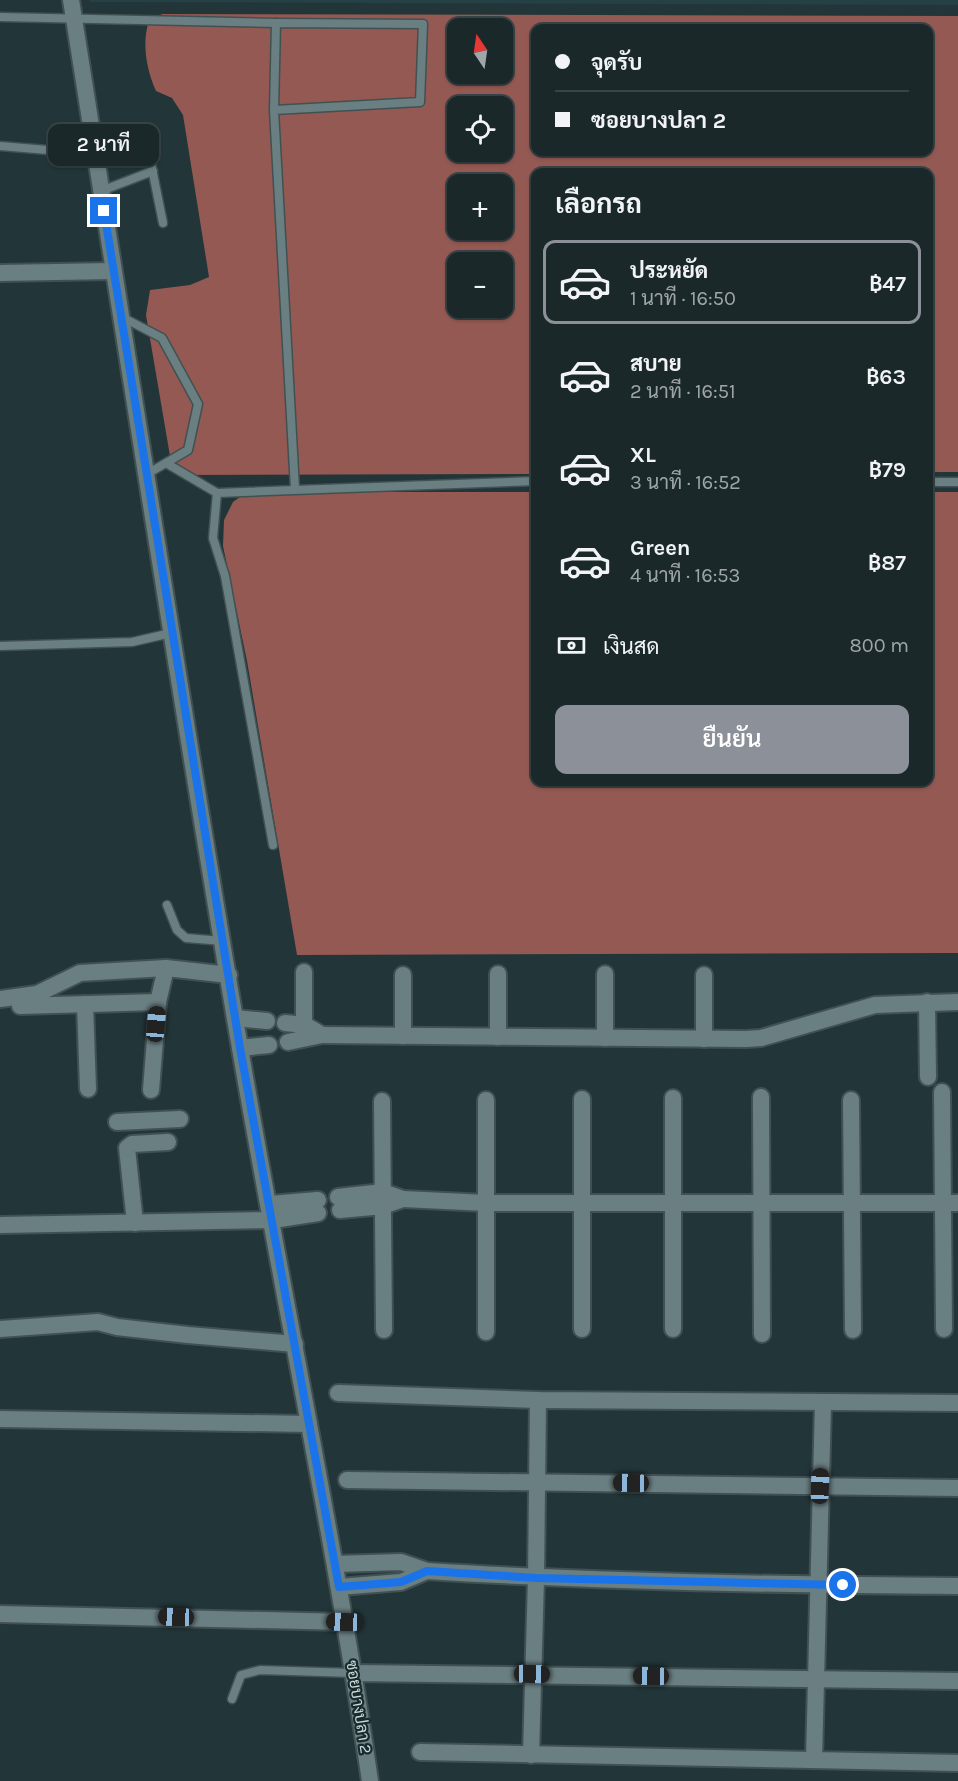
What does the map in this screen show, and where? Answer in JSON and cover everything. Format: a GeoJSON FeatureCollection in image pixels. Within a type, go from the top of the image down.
{"type":"FeatureCollection","features":[{"type":"Feature","properties":{"kind":"street","name":"ซอยบางปลา 2"},"geometry":{"type":"LineString","coordinates":[[71,0],[119,315],[240,1048],[346,1622],[370,1781]]}},
{"type":"Feature","properties":{"kind":"street"},"geometry":{"type":"LineString","coordinates":[[0,273],[112,271]]}},
{"type":"Feature","properties":{"kind":"street"},"geometry":{"type":"LineString","coordinates":[[151,1090],[158,1002],[166,968]]}},
{"type":"Feature","properties":{"kind":"street"},"geometry":{"type":"LineString","coordinates":[[0,999],[37,994],[80,973],[166,968],[229,975]]}},
{"type":"Feature","properties":{"kind":"street"},"geometry":{"type":"LineString","coordinates":[[299,1036],[304,972]]}},
{"type":"Feature","properties":{"kind":"street"},"geometry":{"type":"LineString","coordinates":[[498,974],[498,1037]]}},
{"type":"Feature","properties":{"kind":"street"},"geometry":{"type":"LineString","coordinates":[[605,974],[605,1038]]}},
{"type":"Feature","properties":{"kind":"street"},"geometry":{"type":"LineString","coordinates":[[403,975],[404,1036]]}},
{"type":"Feature","properties":{"kind":"street"},"geometry":{"type":"LineString","coordinates":[[704,975],[704,1039]]}},
{"type":"Feature","properties":{"kind":"street"},"geometry":{"type":"LineString","coordinates":[[0,1007],[158,1002]]}},
{"type":"Feature","properties":{"kind":"street"},"geometry":{"type":"LineString","coordinates":[[927,1002],[928,1077]]}},
{"type":"Feature","properties":{"kind":"street"},"geometry":{"type":"LineString","coordinates":[[285,1023],[299,1036],[761,1038],[875,1005],[958,1002]]}},
{"type":"Feature","properties":{"kind":"street"},"geometry":{"type":"LineString","coordinates":[[85,1004],[88,1089]]}},
{"type":"Feature","properties":{"kind":"street"},"geometry":{"type":"LineString","coordinates":[[235,1018],[267,1021]]}},
{"type":"Feature","properties":{"kind":"street"},"geometry":{"type":"LineString","coordinates":[[240,1048],[268,1045]]}},
{"type":"Feature","properties":{"kind":"street"},"geometry":{"type":"LineString","coordinates":[[942,1092],[951,1203],[944,1329]]}},
{"type":"Feature","properties":{"kind":"street"},"geometry":{"type":"LineString","coordinates":[[761,1097],[762,1334]]}},
{"type":"Feature","properties":{"kind":"street"},"geometry":{"type":"LineString","coordinates":[[673,1098],[673,1329]]}},
{"type":"Feature","properties":{"kind":"street"},"geometry":{"type":"LineString","coordinates":[[486,1100],[486,1332]]}},
{"type":"Feature","properties":{"kind":"street"},"geometry":{"type":"LineString","coordinates":[[582,1100],[582,1329]]}},
{"type":"Feature","properties":{"kind":"street"},"geometry":{"type":"LineString","coordinates":[[850,1100],[853,1330]]}},
{"type":"Feature","properties":{"kind":"street"},"geometry":{"type":"LineString","coordinates":[[382,1101],[384,1330]]}},
{"type":"Feature","properties":{"kind":"street"},"geometry":{"type":"LineString","coordinates":[[117,1122],[180,1119]]}},
{"type":"Feature","properties":{"kind":"street"},"geometry":{"type":"LineString","coordinates":[[149,1121],[150,1143]]}},
{"type":"Feature","properties":{"kind":"street"},"geometry":{"type":"LineString","coordinates":[[135,1223],[127,1148],[132,1144],[168,1142]]}},
{"type":"Feature","properties":{"kind":"street"},"geometry":{"type":"LineString","coordinates":[[339,1203],[403,1199],[486,1203],[951,1203]]}},
{"type":"Feature","properties":{"kind":"street"},"geometry":{"type":"LineString","coordinates":[[0,1225],[135,1223],[318,1206]]}},
{"type":"Feature","properties":{"kind":"street"},"geometry":{"type":"LineString","coordinates":[[0,1329],[98,1322],[176,1334],[295,1344]]}},
{"type":"Feature","properties":{"kind":"street"},"geometry":{"type":"LineString","coordinates":[[338,1393],[538,1400],[958,1403]]}},
{"type":"Feature","properties":{"kind":"street"},"geometry":{"type":"LineString","coordinates":[[531,1755],[537,1578],[538,1400]]}},
{"type":"Feature","properties":{"kind":"street"},"geometry":{"type":"LineString","coordinates":[[814,1760],[823,1403]]}},
{"type":"Feature","properties":{"kind":"street"},"geometry":{"type":"LineString","coordinates":[[0,1419],[309,1424]]}},
{"type":"Feature","properties":{"kind":"street"},"geometry":{"type":"LineString","coordinates":[[347,1480],[958,1488]]}},
{"type":"Feature","properties":{"kind":"street"},"geometry":{"type":"LineString","coordinates":[[335,1564],[401,1562],[427,1571],[537,1578],[958,1586]]}},
{"type":"Feature","properties":{"kind":"street"},"geometry":{"type":"LineString","coordinates":[[339,1587],[401,1582],[427,1571]]}},
{"type":"Feature","properties":{"kind":"street"},"geometry":{"type":"LineString","coordinates":[[0,1614],[346,1622]]}},
{"type":"Feature","properties":{"kind":"street"},"geometry":{"type":"LineString","coordinates":[[353,1673],[958,1681]]}},
{"type":"Feature","properties":{"kind":"street"},"geometry":{"type":"LineString","coordinates":[[420,1752],[958,1763]]}},
{"type":"Feature","properties":{"kind":"lane"},"geometry":{"type":"LineString","coordinates":[[0,17],[423,24],[420,102],[274,110]]}},
{"type":"Feature","properties":{"kind":"lane"},"geometry":{"type":"LineString","coordinates":[[276,22],[274,110],[295,489]]}},
{"type":"Feature","properties":{"kind":"lane"},"geometry":{"type":"LineString","coordinates":[[144,129],[164,223]]}},
{"type":"Feature","properties":{"kind":"lane"},"geometry":{"type":"LineString","coordinates":[[0,146],[95,154]]}},
{"type":"Feature","properties":{"kind":"lane"},"geometry":{"type":"LineString","coordinates":[[100,191],[153,171]]}},
{"type":"Feature","properties":{"kind":"lane"},"geometry":{"type":"LineString","coordinates":[[119,315],[162,338],[198,404],[188,450],[147,474]]}},
{"type":"Feature","properties":{"kind":"lane"},"geometry":{"type":"LineString","coordinates":[[166,463],[217,493],[531,481]]}},
{"type":"Feature","properties":{"kind":"lane"},"geometry":{"type":"LineString","coordinates":[[933,482],[958,482]]}},
{"type":"Feature","properties":{"kind":"lane"},"geometry":{"type":"LineString","coordinates":[[217,493],[213,538],[225,576],[273,845]]}},
{"type":"Feature","properties":{"kind":"lane"},"geometry":{"type":"LineString","coordinates":[[0,646],[132,642],[171,633]]}},
{"type":"Feature","properties":{"kind":"lane"},"geometry":{"type":"LineString","coordinates":[[167,905],[177,930],[186,938],[223,941]]}},
{"type":"Feature","properties":{"kind":"lane"},"geometry":{"type":"LineString","coordinates":[[232,1699],[241,1675],[246,1672],[260,1670],[353,1673]]}},
{"type":"Feature","properties":{"kind":"shaded area"},"geometry":{"type":"Polygon","coordinates":[[[90,0],[958,0],[958,5],[90,2],[90,0]]]}},
{"type":"Feature","properties":{"kind":"shaded area"},"geometry":{"type":"Polygon","coordinates":[[[162,14],[958,16],[958,472],[933,472],[933,168],[531,168],[531,474],[181,475],[171,462],[146,315],[150,290],[190,285],[209,277],[183,115],[172,98],[156,91],[148,67],[146,50],[148,24],[162,14]]]}},
{"type":"Feature","properties":{"kind":"shaded area"},"geometry":{"type":"Polygon","coordinates":[[[247,492],[531,492],[531,786],[933,786],[933,492],[958,492],[958,953],[297,955],[247,661],[223,546],[224,520],[233,502],[247,492]]]}},
{"type":"Feature","properties":{"kind":"route"},"geometry":{"type":"LineString","coordinates":[[104,211],[119,315],[240,1048],[339,1587],[401,1582],[427,1571],[537,1578],[843,1585]]}}]}
